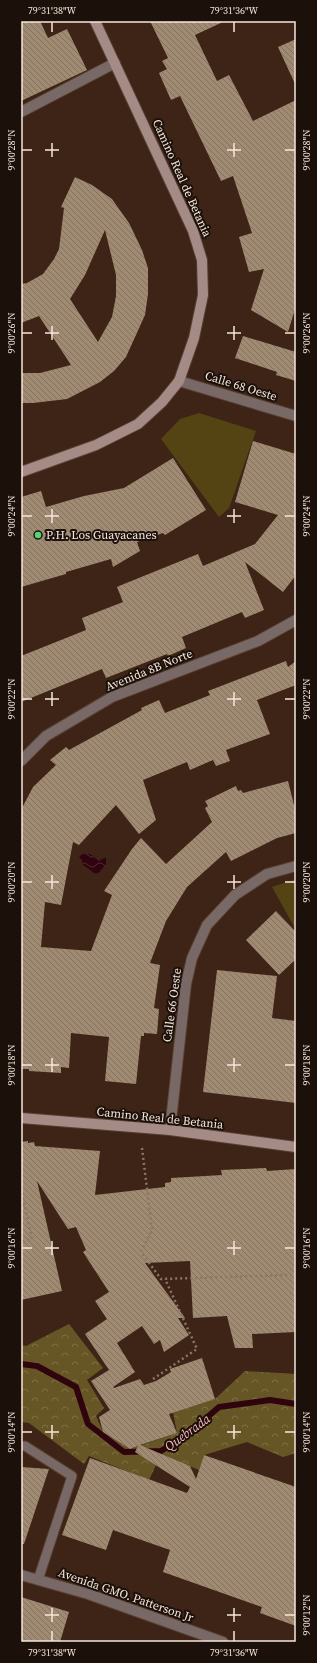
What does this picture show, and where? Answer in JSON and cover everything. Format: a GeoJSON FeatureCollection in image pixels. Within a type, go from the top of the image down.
{"type":"FeatureCollection","features":[{"type":"Feature","properties":{"kind":"street","name":"Camino Real de Betania"},"geometry":{"type":"LineString","coordinates":[[21,472],[96,445],[138,424],[162,402],[179,382],[194,338],[203,295],[202,260],[193,231],[95,21]]}},
{"type":"Feature","properties":{"kind":"street"},"geometry":{"type":"LineString","coordinates":[[21,112],[115,62]]}},
{"type":"Feature","properties":{"kind":"street","name":"Calle 68 Oeste"},"geometry":{"type":"LineString","coordinates":[[179,382],[296,416]]}},
{"type":"Feature","properties":{"kind":"street","name":"Avenida 8B Norte"},"geometry":{"type":"LineString","coordinates":[[21,761],[46,736],[112,697],[258,641],[296,620]]}},
{"type":"Feature","properties":{"kind":"street","name":"Calle 66 Oeste"},"geometry":{"type":"LineString","coordinates":[[170,1130],[186,984],[192,958],[207,925],[235,895],[267,874],[296,866]]}},
{"type":"Feature","properties":{"kind":"street","name":"Camino Real de Betania"},"geometry":{"type":"LineString","coordinates":[[21,1118],[170,1130],[296,1147]]}},
{"type":"Feature","properties":{"kind":"street","name":"Avenida GMO. Patterson Jr"},"geometry":{"type":"LineString","coordinates":[[21,1575],[88,1594],[223,1642]]}},
{"type":"Feature","properties":{"kind":"lane"},"geometry":{"type":"LineString","coordinates":[[21,1446],[25,1446],[72,1476],[38,1580]]}},
{"type":"Feature","properties":{"kind":"path"},"geometry":{"type":"LineString","coordinates":[[142,1148],[152,1230],[141,1252],[161,1279],[291,1275]]}},
{"type":"Feature","properties":{"kind":"path"},"geometry":{"type":"LineString","coordinates":[[21,1188],[32,1239],[21,1242]]}},
{"type":"Feature","properties":{"kind":"path"},"geometry":{"type":"LineString","coordinates":[[153,1379],[197,1349],[165,1279]]}},
{"type":"Feature","properties":{"kind":"shaded area"},"geometry":{"type":"Polygon","coordinates":[[[199,413],[256,431],[229,508],[219,517],[161,439],[180,419],[199,413]]]}},
{"type":"Feature","properties":{"kind":"shaded area"},"geometry":{"type":"Polygon","coordinates":[[[296,879],[296,930],[272,887],[296,879]]]}},
{"type":"Feature","properties":{"kind":"green space"},"geometry":{"type":"Polygon","coordinates":[[[69,1324],[103,1368],[87,1380],[104,1408],[96,1416],[103,1432],[130,1449],[177,1433],[173,1412],[215,1399],[245,1371],[296,1374],[296,1453],[283,1457],[247,1442],[204,1455],[199,1470],[161,1454],[149,1480],[89,1456],[84,1464],[29,1423],[21,1422],[21,1345],[26,1346],[69,1324]]]}},
{"type":"Feature","properties":{"kind":"water"},"geometry":{"type":"Polygon","coordinates":[[[82,854],[90,854],[99,861],[106,858],[106,864],[98,874],[94,873],[82,864],[82,860],[79,857],[82,854]]]}},
{"type":"Feature","properties":{"kind":"building"},"geometry":{"type":"Polygon","coordinates":[[[21,21],[40,21],[48,38],[67,29],[87,70],[21,101],[21,21]]]}},
{"type":"Feature","properties":{"kind":"building"},"geometry":{"type":"Polygon","coordinates":[[[150,21],[225,21],[195,35],[217,81],[229,75],[253,121],[296,100],[296,306],[288,332],[251,310],[264,269],[249,272],[239,237],[252,233],[233,176],[221,181],[180,96],[171,100],[159,73],[167,69],[162,61],[168,58],[150,21]]]}},
{"type":"Feature","properties":{"kind":"building"},"geometry":{"type":"Polygon","coordinates":[[[296,39],[296,86],[278,47],[296,39]]]}},
{"type":"Feature","properties":{"kind":"building"},"geometry":{"type":"Polygon","coordinates":[[[75,177],[92,185],[112,199],[129,223],[142,250],[148,268],[148,294],[145,315],[126,357],[114,371],[100,382],[67,399],[21,403],[21,373],[40,373],[71,365],[39,316],[21,323],[21,284],[27,283],[43,274],[54,259],[59,249],[64,208],[61,207],[75,177]],[[105,230],[85,275],[70,299],[98,342],[112,317],[116,296],[116,275],[105,230]]]}},
{"type":"Feature","properties":{"kind":"building"},"geometry":{"type":"Polygon","coordinates":[[[243,336],[296,352],[296,381],[276,375],[277,372],[235,358],[243,336]]]}},
{"type":"Feature","properties":{"kind":"building"},"geometry":{"type":"Polygon","coordinates":[[[253,441],[296,454],[296,575],[283,592],[245,562],[264,610],[245,618],[242,612],[182,637],[186,648],[168,656],[167,654],[106,678],[102,669],[21,702],[21,656],[86,630],[82,618],[123,602],[117,587],[198,554],[203,566],[255,544],[278,515],[235,502],[253,441]]]}},
{"type":"Feature","properties":{"kind":"building"},"geometry":{"type":"Polygon","coordinates":[[[173,458],[206,510],[165,535],[163,533],[137,542],[140,551],[113,567],[111,559],[21,587],[21,497],[41,491],[46,507],[84,496],[124,488],[173,458]]]}},
{"type":"Feature","properties":{"kind":"building"},"geometry":{"type":"Polygon","coordinates":[[[286,661],[288,667],[296,661],[296,685],[257,700],[270,734],[226,750],[230,761],[216,766],[213,760],[190,770],[187,762],[143,780],[156,820],[139,834],[116,805],[79,845],[73,842],[61,905],[45,902],[41,947],[91,951],[112,895],[104,891],[141,838],[166,864],[212,822],[205,808],[208,806],[205,801],[236,786],[238,791],[241,790],[243,793],[288,781],[296,813],[296,833],[277,838],[231,861],[226,852],[187,887],[166,921],[150,963],[160,965],[154,1008],[159,1009],[157,1034],[144,1033],[144,1036],[141,1036],[136,1084],[105,1081],[109,1037],[71,1033],[69,1068],[61,1067],[61,1073],[21,1069],[21,810],[33,787],[56,765],[50,760],[66,747],[69,750],[142,710],[141,708],[159,700],[165,713],[210,695],[208,691],[286,661]]]}},
{"type":"Feature","properties":{"kind":"building"},"geometry":{"type":"Polygon","coordinates":[[[276,911],[296,932],[296,959],[279,975],[246,940],[276,911]]]}},
{"type":"Feature","properties":{"kind":"building"},"geometry":{"type":"Polygon","coordinates":[[[217,970],[277,976],[272,1018],[296,1021],[296,1103],[203,1092],[217,970]]]}},
{"type":"Feature","properties":{"kind":"building"},"geometry":{"type":"Polygon","coordinates":[[[28,1141],[28,1143],[34,1142],[35,1146],[100,1151],[95,1195],[165,1187],[165,1183],[171,1182],[171,1178],[222,1175],[221,1170],[266,1168],[267,1171],[296,1169],[296,1332],[252,1334],[253,1348],[235,1348],[227,1316],[193,1318],[190,1261],[145,1263],[185,1318],[178,1318],[189,1335],[164,1352],[160,1340],[154,1344],[142,1326],[117,1343],[135,1372],[113,1387],[114,1388],[140,1379],[144,1385],[156,1381],[171,1372],[170,1369],[202,1358],[215,1399],[169,1414],[177,1433],[140,1445],[190,1466],[196,1479],[204,1455],[296,1487],[296,1626],[260,1613],[262,1607],[163,1572],[170,1550],[113,1530],[106,1550],[62,1535],[90,1458],[187,1493],[190,1487],[135,1452],[138,1446],[130,1449],[103,1432],[99,1417],[110,1410],[91,1381],[109,1370],[85,1334],[107,1319],[95,1301],[109,1292],[83,1252],[86,1250],[76,1227],[68,1229],[37,1181],[62,1291],[21,1300],[21,1142],[28,1141]]]}},
{"type":"Feature","properties":{"kind":"building"},"geometry":{"type":"Polygon","coordinates":[[[21,1467],[49,1469],[24,1544],[21,1544],[21,1467]]]}},
{"type":"Feature","properties":{"kind":"building"},"geometry":{"type":"Polygon","coordinates":[[[21,1597],[69,1612],[60,1642],[21,1642],[21,1597]]]}},
{"type":"Feature","properties":{"kind":"waterway","name":"Quebrada"},"geometry":{"type":"LineString","coordinates":[[21,1364],[37,1366],[76,1387],[88,1424],[124,1452],[161,1451],[188,1434],[219,1407],[270,1400],[296,1404]]}},
{"type":"Feature","properties":{"kind":"place","name":"P.H. Los Guayacanes"},"geometry":{"type":"Point","coordinates":[38,535]}}]}
